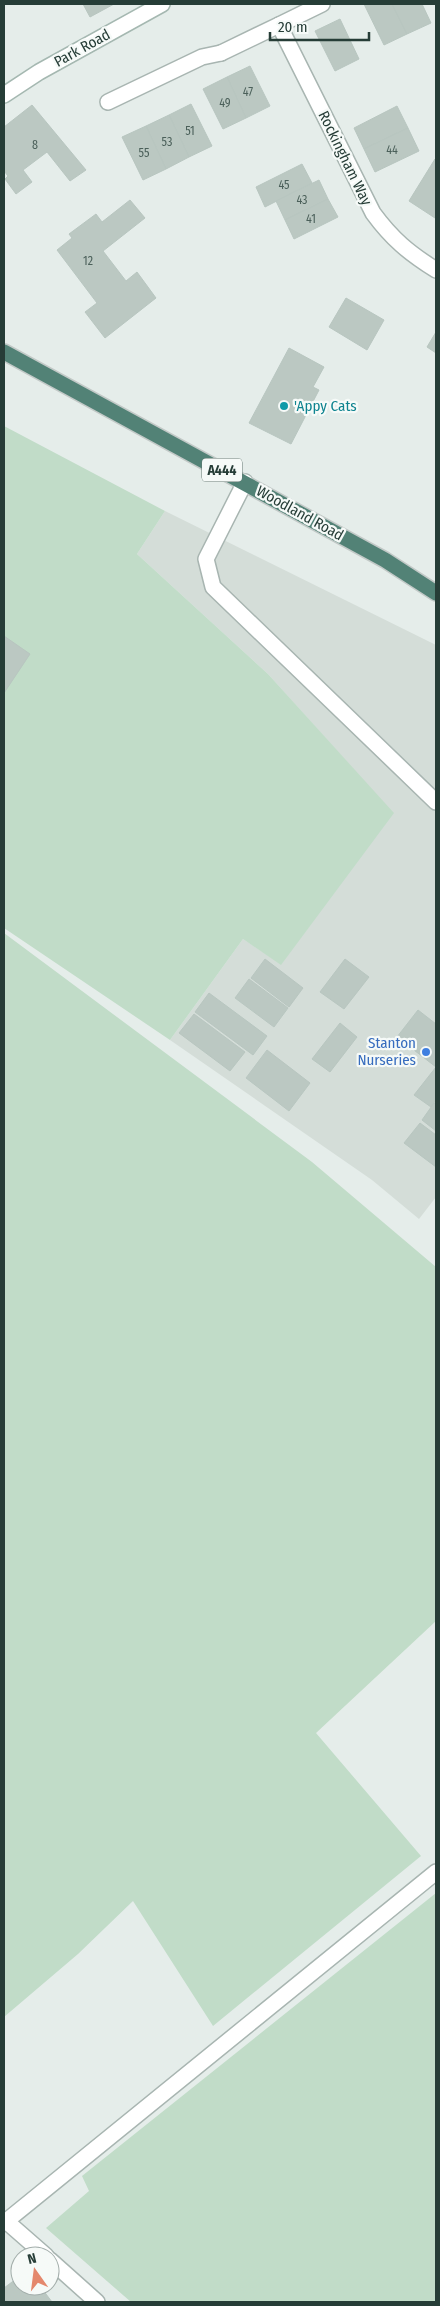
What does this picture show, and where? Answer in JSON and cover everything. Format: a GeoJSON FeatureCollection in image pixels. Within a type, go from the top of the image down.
{"type":"FeatureCollection","features":[{"type":"Feature","properties":{"kind":"highway","name":"Woodland Road"},"geometry":{"type":"LineString","coordinates":[[4,352],[385,560],[436,593]]}},
{"type":"Feature","properties":{"kind":"street","name":"Park Road"},"geometry":{"type":"LineString","coordinates":[[4,95],[39,72],[162,4]]}},
{"type":"Feature","properties":{"kind":"street"},"geometry":{"type":"LineString","coordinates":[[108,102],[202,57],[222,53],[322,4]]}},
{"type":"Feature","properties":{"kind":"street","name":"Rockingham Way"},"geometry":{"type":"LineString","coordinates":[[279,25],[373,213],[389,236],[436,270]]}},
{"type":"Feature","properties":{"kind":"street"},"geometry":{"type":"LineString","coordinates":[[245,482],[206,558],[212,587],[436,802]]}},
{"type":"Feature","properties":{"kind":"street"},"geometry":{"type":"LineString","coordinates":[[34,2246],[5,2222],[436,1872]]}},
{"type":"Feature","properties":{"kind":"street"},"geometry":{"type":"LineString","coordinates":[[60,2269],[97,2302]]}},
{"type":"Feature","properties":{"kind":"shaded area","name":"Stanton Nurseries"},"geometry":{"type":"Polygon","coordinates":[[[165,511],[436,645],[436,1197],[419,1219],[372,1180],[170,1040],[243,939],[281,964],[393,813],[268,674],[137,554],[165,511]]]}},
{"type":"Feature","properties":{"kind":"green space"},"geometry":{"type":"Polygon","coordinates":[[[4,426],[165,511],[137,554],[268,674],[394,813],[281,965],[243,939],[170,1040],[4,928],[4,426]]]}},
{"type":"Feature","properties":{"kind":"green space"},"geometry":{"type":"Polygon","coordinates":[[[4,933],[312,1162],[436,1267],[436,1621],[316,1733],[421,1856],[213,2026],[133,1901],[78,1954],[4,2017],[4,933]]]}},
{"type":"Feature","properties":{"kind":"green space"},"geometry":{"type":"Polygon","coordinates":[[[436,1893],[436,2302],[131,2302],[46,2228],[89,2191],[82,2176],[436,1893]]]}},
{"type":"Feature","properties":{"kind":"building"},"geometry":{"type":"Polygon","coordinates":[[[83,4],[114,4],[90,17],[83,4]]]}},
{"type":"Feature","properties":{"kind":"building"},"geometry":{"type":"Polygon","coordinates":[[[364,4],[392,4],[407,34],[384,45],[364,4]]]}},
{"type":"Feature","properties":{"kind":"building"},"geometry":{"type":"Polygon","coordinates":[[[392,4],[422,4],[431,23],[407,34],[392,4]]]}},
{"type":"Feature","properties":{"kind":"building"},"geometry":{"type":"Polygon","coordinates":[[[340,19],[359,59],[335,71],[315,31],[340,19]]]}},
{"type":"Feature","properties":{"kind":"building"},"geometry":{"type":"Polygon","coordinates":[[[250,66],[270,106],[246,118],[227,77],[250,66]]]}},
{"type":"Feature","properties":{"kind":"building"},"geometry":{"type":"Polygon","coordinates":[[[227,77],[246,118],[223,129],[203,89],[227,77]]]}},
{"type":"Feature","properties":{"kind":"building"},"geometry":{"type":"Polygon","coordinates":[[[191,104],[212,146],[189,157],[169,115],[191,104]]]}},
{"type":"Feature","properties":{"kind":"building"},"geometry":{"type":"Polygon","coordinates":[[[32,105],[86,170],[70,181],[47,152],[23,170],[32,182],[16,194],[5,179],[8,176],[4,171],[4,127],[32,105]]]}},
{"type":"Feature","properties":{"kind":"building"},"geometry":{"type":"Polygon","coordinates":[[[397,106],[408,128],[364,149],[354,128],[397,106]]]}},
{"type":"Feature","properties":{"kind":"building"},"geometry":{"type":"Polygon","coordinates":[[[169,115],[189,157],[166,169],[146,126],[169,115]]]}},
{"type":"Feature","properties":{"kind":"building"},"geometry":{"type":"Polygon","coordinates":[[[146,126],[166,169],[143,180],[122,137],[146,126]]]}},
{"type":"Feature","properties":{"kind":"building"},"geometry":{"type":"Polygon","coordinates":[[[408,128],[419,151],[375,172],[364,149],[408,128]]]}},
{"type":"Feature","properties":{"kind":"building"},"geometry":{"type":"Polygon","coordinates":[[[435,159],[436,215],[435,218],[409,201],[435,159]]]}},
{"type":"Feature","properties":{"kind":"building"},"geometry":{"type":"Polygon","coordinates":[[[302,164],[312,183],[265,207],[256,187],[302,164]]]}},
{"type":"Feature","properties":{"kind":"building"},"geometry":{"type":"Polygon","coordinates":[[[319,180],[328,199],[285,220],[276,201],[319,180]]]}},
{"type":"Feature","properties":{"kind":"building"},"geometry":{"type":"Polygon","coordinates":[[[328,199],[338,217],[294,239],[285,220],[328,199]]]}},
{"type":"Feature","properties":{"kind":"building"},"geometry":{"type":"Polygon","coordinates":[[[130,200],[145,218],[103,251],[126,281],[137,272],[156,298],[105,338],[85,312],[97,303],[57,250],[72,238],[69,234],[96,214],[102,222],[130,200]]]}},
{"type":"Feature","properties":{"kind":"building"},"geometry":{"type":"Polygon","coordinates":[[[346,298],[384,320],[367,350],[329,327],[346,298]]]}},
{"type":"Feature","properties":{"kind":"building"},"geometry":{"type":"Polygon","coordinates":[[[436,332],[436,353],[427,347],[436,332]]]}},
{"type":"Feature","properties":{"kind":"building","name":"'Appy Cats"},"geometry":{"type":"Polygon","coordinates":[[[289,348],[324,367],[313,387],[319,390],[291,444],[249,423],[289,348]]]}},
{"type":"Feature","properties":{"kind":"building"},"geometry":{"type":"Polygon","coordinates":[[[4,636],[30,654],[4,693],[4,636]]]}},
{"type":"Feature","properties":{"kind":"building"},"geometry":{"type":"Polygon","coordinates":[[[265,959],[303,988],[289,1007],[251,978],[265,959]]]}},
{"type":"Feature","properties":{"kind":"building"},"geometry":{"type":"Polygon","coordinates":[[[345,959],[369,977],[344,1009],[320,992],[345,959]]]}},
{"type":"Feature","properties":{"kind":"building"},"geometry":{"type":"Polygon","coordinates":[[[249,979],[288,1008],[274,1027],[235,998],[249,979]]]}},
{"type":"Feature","properties":{"kind":"building"},"geometry":{"type":"Polygon","coordinates":[[[209,993],[267,1036],[253,1055],[195,1012],[209,993]]]}},
{"type":"Feature","properties":{"kind":"building","name":"Stanton Nurseries"},"geometry":{"type":"Polygon","coordinates":[[[418,1010],[436,1024],[436,1067],[397,1037],[418,1010]]]}},
{"type":"Feature","properties":{"kind":"building"},"geometry":{"type":"Polygon","coordinates":[[[194,1014],[245,1052],[230,1071],[179,1033],[194,1014]]]}},
{"type":"Feature","properties":{"kind":"building"},"geometry":{"type":"Polygon","coordinates":[[[340,1023],[357,1037],[330,1072],[312,1059],[340,1023]]]}},
{"type":"Feature","properties":{"kind":"building"},"geometry":{"type":"Polygon","coordinates":[[[267,1050],[310,1083],[289,1111],[246,1078],[267,1050]]]}},
{"type":"Feature","properties":{"kind":"building"},"geometry":{"type":"Polygon","coordinates":[[[436,1067],[436,1100],[431,1107],[414,1095],[436,1067]]]}},
{"type":"Feature","properties":{"kind":"building"},"geometry":{"type":"Polygon","coordinates":[[[434,1103],[436,1105],[436,1131],[422,1120],[434,1103]]]}},
{"type":"Feature","properties":{"kind":"building"},"geometry":{"type":"Polygon","coordinates":[[[420,1123],[436,1135],[436,1167],[404,1143],[420,1123]]]}},
{"type":"Feature","properties":{"kind":"building"},"geometry":{"type":"Polygon","coordinates":[[[10,2284],[10,2296],[48,2296],[52,2302],[4,2302],[4,2288],[10,2284]]]}},
{"type":"Feature","properties":{"kind":"place","name":"'Appy Cats"},"geometry":{"type":"Point","coordinates":[284,406]}},
{"type":"Feature","properties":{"kind":"place","name":"Stanton Nurseries"},"geometry":{"type":"Point","coordinates":[426,1052]}}]}
